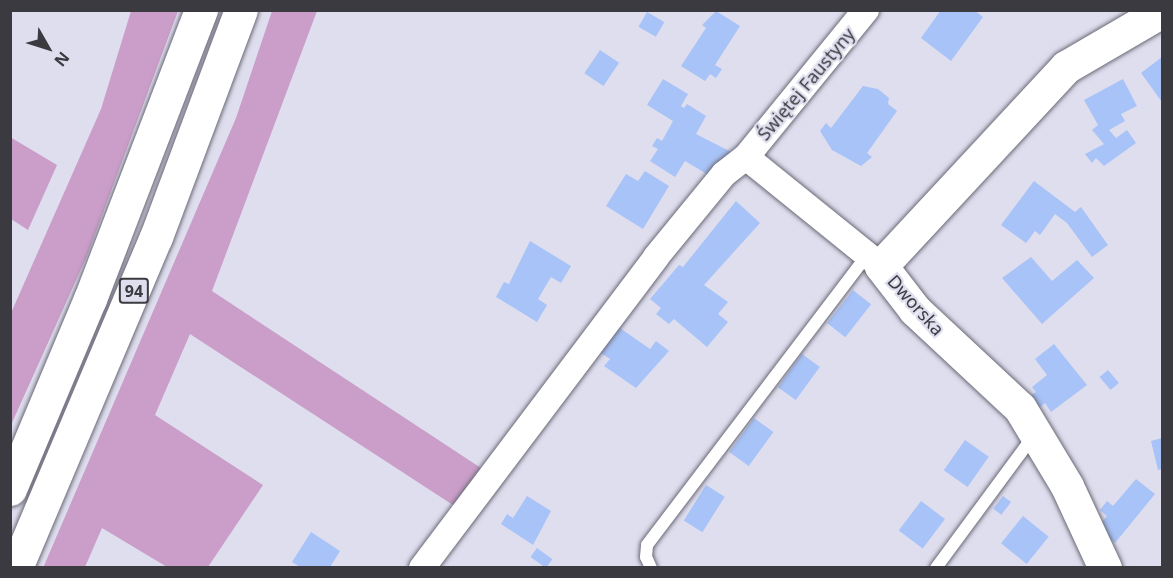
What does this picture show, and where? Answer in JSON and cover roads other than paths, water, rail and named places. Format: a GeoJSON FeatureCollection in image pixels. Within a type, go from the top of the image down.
{"type":"FeatureCollection","features":[{"type":"Feature","properties":{"kind":"main road","name":"94"},"geometry":{"type":"LineString","coordinates":[[10,489],[94,288],[201,10]]}},
{"type":"Feature","properties":{"kind":"main road","name":"94"},"geometry":{"type":"LineString","coordinates":[[16,567],[152,248],[241,10]]}},
{"type":"Feature","properties":{"kind":"main road","name":"Dworska"},"geometry":{"type":"LineString","coordinates":[[1105,567],[1036,431],[1020,408],[915,310],[874,260],[1066,67],[1162,11]]}},
{"type":"Feature","properties":{"kind":"street","name":"Świętej Faustyny"},"geometry":{"type":"LineString","coordinates":[[422,567],[656,257],[718,180],[746,157],[866,10]]}},
{"type":"Feature","properties":{"kind":"street"},"geometry":{"type":"LineString","coordinates":[[746,157],[874,260]]}},
{"type":"Feature","properties":{"kind":"lane"},"geometry":{"type":"LineString","coordinates":[[651,567],[646,557],[647,545],[874,260]]}},
{"type":"Feature","properties":{"kind":"lane"},"geometry":{"type":"LineString","coordinates":[[936,567],[1036,431]]}}]}
